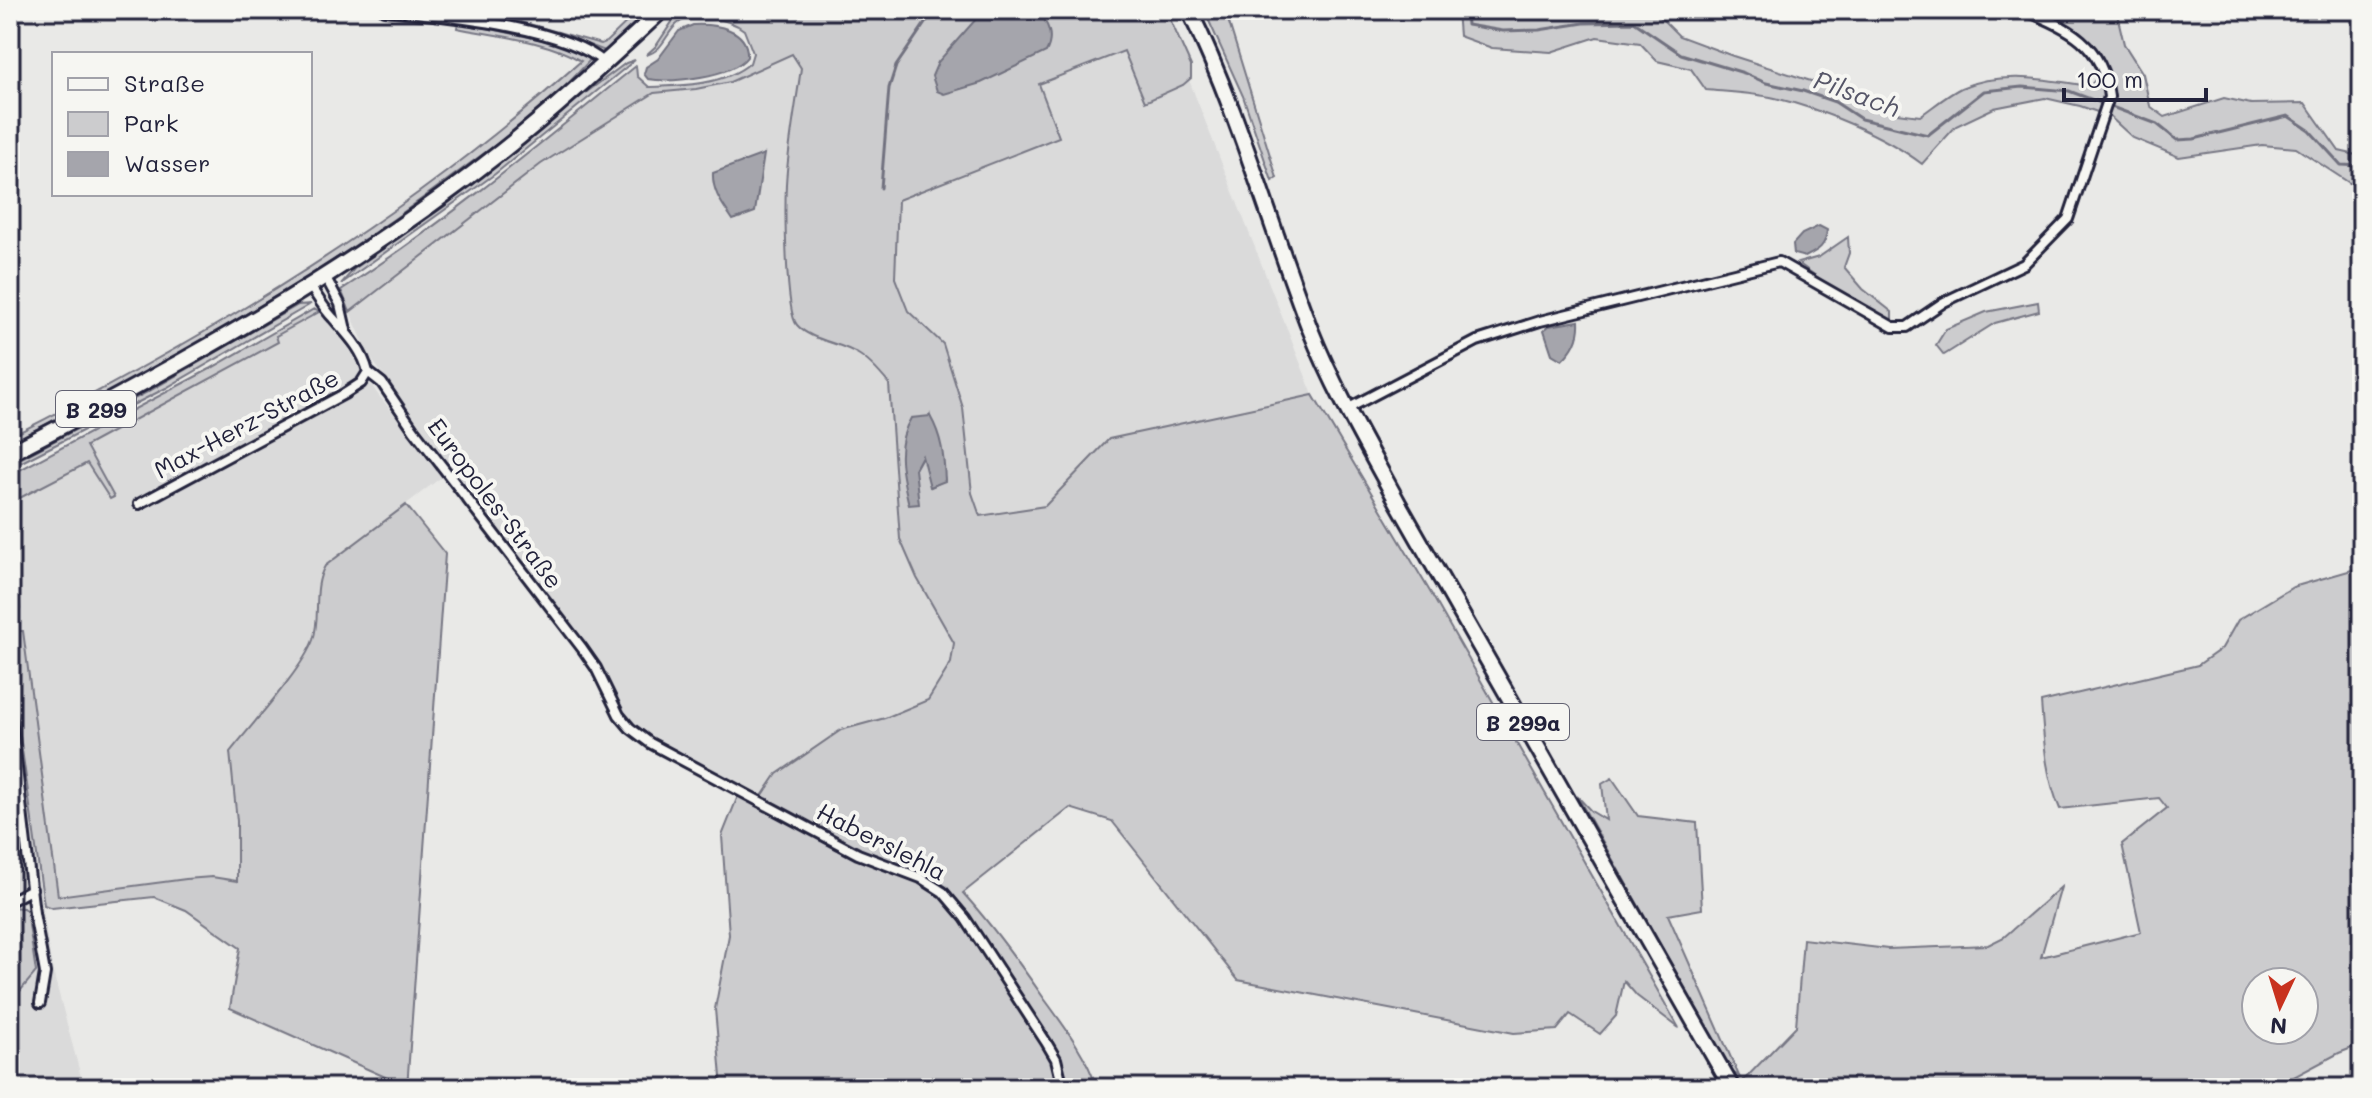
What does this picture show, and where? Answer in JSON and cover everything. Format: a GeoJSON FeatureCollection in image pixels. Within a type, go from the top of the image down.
{"type":"FeatureCollection","features":[{"type":"Feature","properties":{"kind":"main road","name":"B 299"},"geometry":{"type":"LineString","coordinates":[[10,453],[193,357],[325,276],[500,153],[662,10]]}},
{"type":"Feature","properties":{"kind":"main road","name":"B 299a"},"geometry":{"type":"LineString","coordinates":[[1189,10],[1222,85],[1311,331],[1347,409],[1732,1088]]}},
{"type":"Feature","properties":{"kind":"street"},"geometry":{"type":"LineString","coordinates":[[384,10],[456,17],[540,34],[583,47],[605,63]]}},
{"type":"Feature","properties":{"kind":"street"},"geometry":{"type":"LineString","coordinates":[[1347,409],[1477,341],[1540,321],[1782,262],[1893,327],[1907,327],[1944,302],[2024,264],[2068,219],[2109,97],[2106,75],[2089,47],[2061,26],[2023,10]]}},
{"type":"Feature","properties":{"kind":"street","name":"Europoles-Straße"},"geometry":{"type":"LineString","coordinates":[[325,276],[340,304],[346,331]]}},
{"type":"Feature","properties":{"kind":"street","name":"Europoles-Straße"},"geometry":{"type":"LineString","coordinates":[[310,286],[331,317],[346,331],[368,372],[382,383],[414,430],[582,648],[596,668],[611,702]]}},
{"type":"Feature","properties":{"kind":"street","name":"Max-Herz-Straße"},"geometry":{"type":"LineString","coordinates":[[139,504],[344,394],[361,383],[368,372]]}},
{"type":"Feature","properties":{"kind":"street","name":"Haberslehla"},"geometry":{"type":"LineString","coordinates":[[611,702],[630,728],[679,760],[858,854],[921,878],[943,892],[965,918],[1046,1042],[1056,1059],[1063,1088]]}},
{"type":"Feature","properties":{"kind":"street"},"geometry":{"type":"LineString","coordinates":[[10,709],[45,973],[40,1003]]}},
{"type":"Feature","properties":{"kind":"street"},"geometry":{"type":"LineString","coordinates":[[10,901],[32,889]]}},
{"type":"Feature","properties":{"kind":"shaded area"},"geometry":{"type":"Polygon","coordinates":[[[1124,51],[1183,85],[1189,80],[1313,395],[1110,439],[1045,506],[980,516],[972,493],[963,408],[943,345],[908,311],[895,278],[898,200],[1059,137],[1038,84],[1124,51]]]}},
{"type":"Feature","properties":{"kind":"shaded area"},"geometry":{"type":"Polygon","coordinates":[[[793,54],[801,68],[786,183],[792,317],[808,333],[858,353],[889,384],[900,539],[917,578],[954,643],[951,663],[928,700],[885,718],[777,774],[762,797],[637,727],[617,703],[606,674],[587,647],[532,577],[524,581],[443,476],[325,566],[319,576],[313,640],[298,665],[237,821],[237,881],[212,877],[186,879],[57,896],[33,704],[16,711],[52,968],[84,1088],[10,1088],[10,503],[88,462],[109,498],[113,497],[85,446],[278,342],[275,336],[319,312],[349,349],[376,392],[444,476],[452,469],[370,357],[350,312],[541,164],[654,93],[730,82],[793,54]]]}},
{"type":"Feature","properties":{"kind":"green space"},"geometry":{"type":"Polygon","coordinates":[[[460,10],[529,24],[601,44],[639,10],[652,10],[605,51],[568,37],[459,14],[460,10]]]}},
{"type":"Feature","properties":{"kind":"green space"},"geometry":{"type":"Polygon","coordinates":[[[680,10],[1166,10],[1191,66],[1191,78],[1183,85],[1145,102],[1124,51],[1039,84],[1059,137],[898,200],[895,278],[908,311],[943,344],[963,408],[972,493],[980,516],[1045,506],[1109,439],[1313,395],[1432,595],[1679,1028],[1637,996],[1624,981],[1616,1016],[1600,1034],[1570,1014],[1557,1030],[1514,1033],[1238,980],[1112,821],[1070,808],[963,893],[1005,944],[1066,1030],[1081,1052],[1097,1088],[722,1088],[715,1009],[729,935],[722,836],[738,796],[756,805],[777,774],[841,730],[885,718],[928,700],[951,663],[954,643],[917,578],[900,539],[889,384],[862,357],[810,335],[797,325],[793,316],[787,258],[786,184],[801,68],[792,54],[730,82],[654,93],[541,164],[350,312],[341,290],[455,210],[636,66],[637,76],[649,87],[689,85],[716,80],[740,70],[750,63],[753,53],[744,30],[721,20],[701,17],[677,24],[660,46],[646,55],[656,46],[680,10]],[[930,416],[915,469],[923,455],[931,487],[945,480],[930,416]]]}},
{"type":"Feature","properties":{"kind":"green space"},"geometry":{"type":"Polygon","coordinates":[[[1204,10],[1225,10],[1277,178],[1272,181],[1243,96],[1204,10]]]}},
{"type":"Feature","properties":{"kind":"green space"},"geometry":{"type":"Polygon","coordinates":[[[1457,10],[1486,10],[1503,15],[1520,11],[1542,14],[1570,10],[1644,10],[1658,15],[1679,36],[1817,83],[1882,111],[1920,116],[1961,88],[1993,79],[2025,78],[2090,86],[2106,66],[2100,55],[2085,38],[2034,10],[2116,10],[2124,44],[2143,74],[2150,106],[2165,117],[2224,98],[2251,104],[2305,103],[2339,151],[2356,155],[2362,152],[2362,182],[2351,184],[2296,148],[2262,145],[2179,157],[2133,138],[2109,116],[2045,98],[1994,108],[1956,126],[1922,164],[1871,133],[1812,109],[1767,96],[1706,90],[1691,69],[1657,61],[1640,43],[1597,37],[1551,52],[1492,48],[1459,36],[1457,10]]]}},
{"type":"Feature","properties":{"kind":"green space"},"geometry":{"type":"Polygon","coordinates":[[[458,22],[562,44],[591,59],[549,104],[524,124],[316,272],[165,363],[10,443],[10,437],[236,313],[379,221],[448,171],[581,61],[537,43],[457,28],[458,22]]]}},
{"type":"Feature","properties":{"kind":"green space"},"geometry":{"type":"Polygon","coordinates":[[[635,60],[495,174],[341,284],[354,269],[445,206],[576,100],[626,63],[635,60]]]}},
{"type":"Feature","properties":{"kind":"green space"},"geometry":{"type":"Polygon","coordinates":[[[1848,237],[1849,253],[1844,267],[1863,289],[1892,312],[1892,321],[1798,263],[1819,257],[1848,237]]]}},
{"type":"Feature","properties":{"kind":"green space"},"geometry":{"type":"Polygon","coordinates":[[[2038,302],[2039,311],[1995,323],[1944,355],[1936,345],[1946,329],[1986,312],[2038,302]]]}},
{"type":"Feature","properties":{"kind":"green space"},"geometry":{"type":"Polygon","coordinates":[[[311,304],[166,388],[10,468],[10,464],[151,390],[298,305],[311,304]]]}},
{"type":"Feature","properties":{"kind":"green space"},"geometry":{"type":"Polygon","coordinates":[[[314,309],[319,312],[276,336],[278,342],[86,446],[114,497],[110,499],[87,463],[10,503],[10,475],[210,369],[314,309]]]}},
{"type":"Feature","properties":{"kind":"green space"},"geometry":{"type":"Polygon","coordinates":[[[406,505],[445,554],[407,1088],[392,1088],[392,1080],[230,1008],[240,948],[186,910],[154,897],[52,908],[44,905],[10,665],[10,526],[20,609],[14,615],[17,631],[23,631],[58,896],[186,879],[212,877],[237,881],[237,821],[230,752],[287,682],[307,652],[315,631],[319,583],[325,566],[406,505]]]}},
{"type":"Feature","properties":{"kind":"green space"},"geometry":{"type":"Polygon","coordinates":[[[2362,567],[2362,1044],[2273,1088],[1745,1088],[1742,1082],[1796,1026],[1803,939],[1888,949],[1988,945],[2004,937],[2061,887],[2041,957],[2141,932],[2122,844],[2167,808],[2159,798],[2060,809],[2048,770],[2041,702],[2198,665],[2222,648],[2238,620],[2293,587],[2362,567]]]}},
{"type":"Feature","properties":{"kind":"green space"},"geometry":{"type":"Polygon","coordinates":[[[1612,778],[1638,816],[1697,823],[1702,909],[1668,915],[1739,1076],[1732,1072],[1577,796],[1591,811],[1606,820],[1602,784],[1612,778]]]}},
{"type":"Feature","properties":{"kind":"green space"},"geometry":{"type":"Polygon","coordinates":[[[10,907],[27,911],[36,972],[10,999],[10,907]]]}},
{"type":"Feature","properties":{"kind":"water"},"geometry":{"type":"Polygon","coordinates":[[[984,10],[1038,10],[1050,35],[1046,52],[981,83],[944,94],[937,91],[932,76],[938,62],[984,10]]]}},
{"type":"Feature","properties":{"kind":"water"},"geometry":{"type":"Polygon","coordinates":[[[693,25],[720,27],[737,34],[746,47],[747,57],[739,64],[715,74],[685,79],[648,79],[644,74],[646,67],[658,59],[679,31],[693,25]]]}},
{"type":"Feature","properties":{"kind":"water"},"geometry":{"type":"Polygon","coordinates":[[[764,154],[755,212],[733,220],[716,192],[713,173],[764,154]]]}},
{"type":"Feature","properties":{"kind":"water"},"geometry":{"type":"Polygon","coordinates":[[[1819,226],[1827,230],[1821,247],[1805,257],[1794,254],[1793,244],[1802,234],[1819,226]]]}},
{"type":"Feature","properties":{"kind":"water"},"geometry":{"type":"Polygon","coordinates":[[[1579,321],[1577,337],[1569,352],[1562,360],[1552,354],[1544,330],[1549,326],[1579,321]]]}},
{"type":"Feature","properties":{"kind":"water"},"geometry":{"type":"Polygon","coordinates":[[[930,416],[942,447],[945,481],[930,487],[922,456],[915,469],[919,504],[909,505],[901,461],[903,439],[911,418],[930,416]]]}},
{"type":"Feature","properties":{"kind":"waterway"},"geometry":{"type":"LineString","coordinates":[[881,188],[889,88],[896,66],[934,10]]}},
{"type":"Feature","properties":{"kind":"waterway","name":"Pilsach"},"geometry":{"type":"LineString","coordinates":[[1466,10],[1467,25],[1503,31],[1539,30],[1584,23],[1634,22],[1681,54],[1835,102],[1861,119],[1928,135],[1984,91],[2022,87],[2069,91],[2157,124],[2177,140],[2194,139],[2288,116],[2309,130],[2341,165],[2362,166]]}}]}
